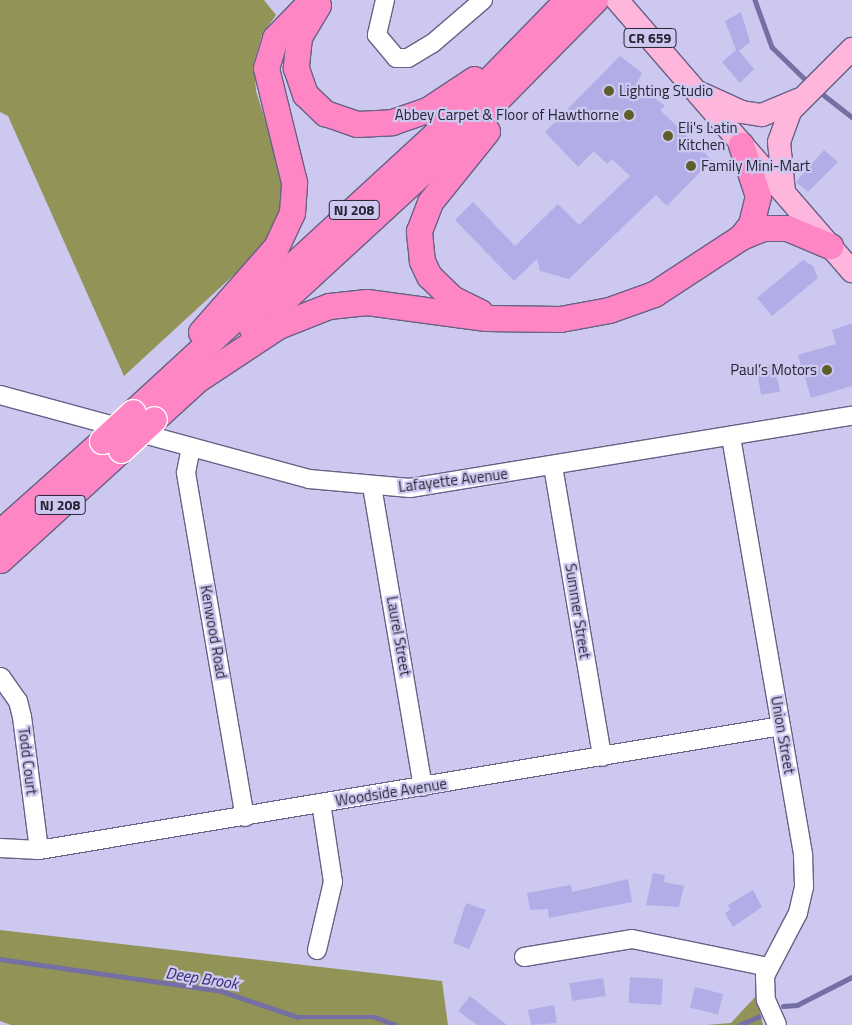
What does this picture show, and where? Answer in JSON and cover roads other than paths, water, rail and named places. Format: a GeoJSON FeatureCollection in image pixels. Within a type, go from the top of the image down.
{"type":"FeatureCollection","features":[{"type":"Feature","properties":{"kind":"highway"},"geometry":{"type":"LineString","coordinates":[[143,416],[286,232],[294,182],[266,68],[275,38],[312,0]]}},
{"type":"Feature","properties":{"kind":"highway"},"geometry":{"type":"LineString","coordinates":[[322,0],[299,37],[296,53],[299,81],[325,113],[340,120],[374,124],[410,117],[449,98],[566,0]]}},
{"type":"Feature","properties":{"kind":"highway","name":"NJ 208"},"geometry":{"type":"LineString","coordinates":[[0,560],[111,445],[442,128],[566,0]]}},
{"type":"Feature","properties":{"kind":"highway"},"geometry":{"type":"LineString","coordinates":[[509,319],[469,308],[440,289],[422,261],[419,231],[442,186],[595,0]]}},
{"type":"Feature","properties":{"kind":"highway","name":"NJ 208"},"geometry":{"type":"LineString","coordinates":[[143,416],[198,379],[454,143],[595,0]]}},
{"type":"Feature","properties":{"kind":"highway"},"geometry":{"type":"LineString","coordinates":[[741,145],[758,196],[750,224],[741,237]]}},
{"type":"Feature","properties":{"kind":"highway"},"geometry":{"type":"LineString","coordinates":[[198,379],[278,326],[329,306],[367,302],[509,319],[560,319],[631,303],[676,283],[741,237],[775,226],[830,246]]}},
{"type":"Feature","properties":{"kind":"highway","name":"NJ 208"},"geometry":{"type":"LineString","coordinates":[[0,532],[111,445]]}},
{"type":"Feature","properties":{"kind":"main road","name":"CR 659"},"geometry":{"type":"LineString","coordinates":[[617,0],[852,271]]}},
{"type":"Feature","properties":{"kind":"main road"},"geometry":{"type":"LineString","coordinates":[[696,90],[753,114],[772,113],[809,91],[852,49]]}},
{"type":"Feature","properties":{"kind":"main road"},"geometry":{"type":"LineString","coordinates":[[785,193],[779,142],[809,91]]}},
{"type":"Feature","properties":{"kind":"street"},"geometry":{"type":"LineString","coordinates":[[385,0],[377,35],[396,58],[408,58],[433,43],[483,0]]}},
{"type":"Feature","properties":{"kind":"street","name":"Lafayette Avenue"},"geometry":{"type":"LineString","coordinates":[[0,395],[309,478],[372,486],[410,488],[852,416]]}},
{"type":"Feature","properties":{"kind":"street","name":"Union Street"},"geometry":{"type":"LineString","coordinates":[[732,437],[781,726],[804,887],[798,913],[768,967],[764,987],[777,1025]]}},
{"type":"Feature","properties":{"kind":"street","name":"Kenwood Road"},"geometry":{"type":"LineString","coordinates":[[191,447],[186,473],[245,816]]}},
{"type":"Feature","properties":{"kind":"street","name":"Summer Street"},"geometry":{"type":"LineString","coordinates":[[554,466],[602,757]]}},
{"type":"Feature","properties":{"kind":"street","name":"Laurel Street"},"geometry":{"type":"LineString","coordinates":[[372,486],[423,787]]}},
{"type":"Feature","properties":{"kind":"street","name":"Todd Court"},"geometry":{"type":"LineString","coordinates":[[1,677],[18,701],[22,717],[39,850]]}},
{"type":"Feature","properties":{"kind":"street","name":"Woodside Avenue"},"geometry":{"type":"LineString","coordinates":[[0,848],[39,850],[781,726]]}},
{"type":"Feature","properties":{"kind":"street"},"geometry":{"type":"LineString","coordinates":[[317,950],[333,882],[321,804]]}},
{"type":"Feature","properties":{"kind":"street"},"geometry":{"type":"LineString","coordinates":[[524,957],[632,939],[768,967]]}},
{"type":"Feature","properties":{"kind":"waterway"},"geometry":{"type":"LineString","coordinates":[[755,0],[772,47],[810,84]]}},
{"type":"Feature","properties":{"kind":"waterway"},"geometry":{"type":"LineString","coordinates":[[820,92],[852,117]]}},
{"type":"Feature","properties":{"kind":"waterway","name":"Deep Brook"},"geometry":{"type":"LineString","coordinates":[[0,959],[221,991],[298,1017],[375,1017],[396,1025]]}},
{"type":"Feature","properties":{"kind":"waterway","name":"Deep Brook"},"geometry":{"type":"LineString","coordinates":[[783,1006],[797,1005],[852,977]]}},
{"type":"Feature","properties":{"kind":"waterway","name":"Deep Brook"},"geometry":{"type":"LineString","coordinates":[[739,1025],[758,1017]]}},
{"type":"Feature","properties":{"kind":"place","name":"Lighting Studio"},"geometry":{"type":"Point","coordinates":[609,91]}},
{"type":"Feature","properties":{"kind":"place","name":"Abbey Carpet & Floor of Hawthorne"},"geometry":{"type":"Point","coordinates":[629,115]}},
{"type":"Feature","properties":{"kind":"place","name":"Eli's Latin Kitchen"},"geometry":{"type":"Point","coordinates":[668,136]}},
{"type":"Feature","properties":{"kind":"place","name":"Family Mini-Mart"},"geometry":{"type":"Point","coordinates":[691,166]}},
{"type":"Feature","properties":{"kind":"place","name":"Paul’s Motors"},"geometry":{"type":"Point","coordinates":[827,370]}}]}
